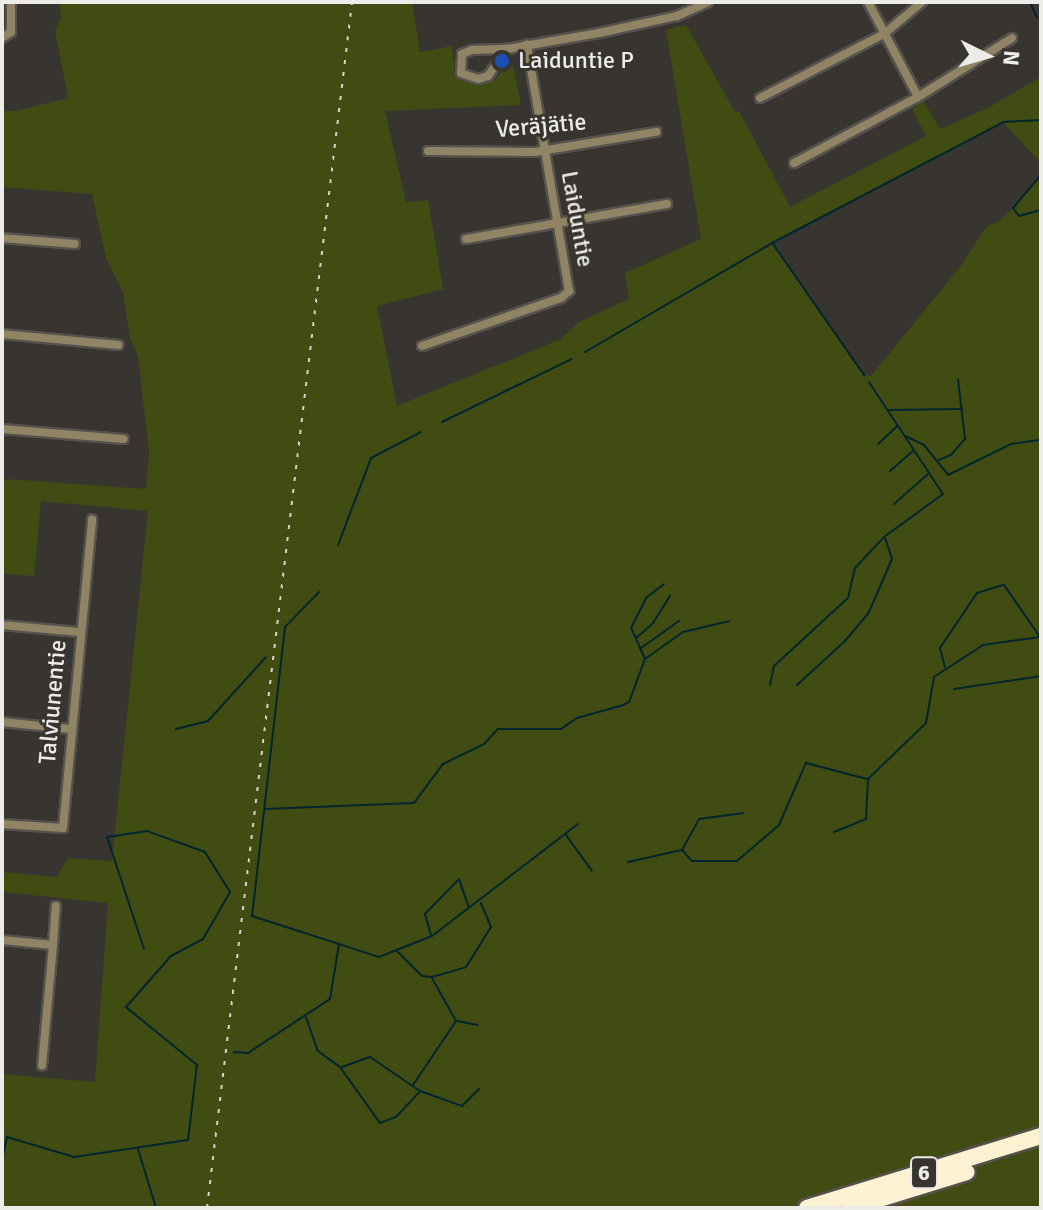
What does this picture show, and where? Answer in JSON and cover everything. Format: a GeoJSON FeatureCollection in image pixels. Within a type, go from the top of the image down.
{"type":"FeatureCollection","features":[{"type":"Feature","properties":{"kind":"highway","name":"6"},"geometry":{"type":"LineString","coordinates":[[807,1208],[1041,1136]]}},
{"type":"Feature","properties":{"kind":"highway","name":"6"},"geometry":{"type":"LineString","coordinates":[[850,1208],[1041,1148]]}},
{"type":"Feature","properties":{"kind":"street"},"geometry":{"type":"LineString","coordinates":[[2,38],[11,32],[11,2]]}},
{"type":"Feature","properties":{"kind":"street"},"geometry":{"type":"LineString","coordinates":[[507,49],[488,76],[478,79],[461,73],[462,54],[482,47],[507,49],[677,16],[708,2]]}},
{"type":"Feature","properties":{"kind":"street"},"geometry":{"type":"LineString","coordinates":[[868,2],[918,97]]}},
{"type":"Feature","properties":{"kind":"street"},"geometry":{"type":"LineString","coordinates":[[760,98],[884,34],[922,2]]}},
{"type":"Feature","properties":{"kind":"street"},"geometry":{"type":"LineString","coordinates":[[794,163],[918,97],[1012,38]]}},
{"type":"Feature","properties":{"kind":"street","name":"Laiduntie"},"geometry":{"type":"LineString","coordinates":[[422,346],[561,298],[569,291],[527,45]]}},
{"type":"Feature","properties":{"kind":"street","name":"Veräjätie"},"geometry":{"type":"LineString","coordinates":[[428,151],[545,151],[656,132]]}},
{"type":"Feature","properties":{"kind":"street"},"geometry":{"type":"LineString","coordinates":[[466,239],[667,204]]}},
{"type":"Feature","properties":{"kind":"street"},"geometry":{"type":"LineString","coordinates":[[2,238],[75,244]]}},
{"type":"Feature","properties":{"kind":"street"},"geometry":{"type":"LineString","coordinates":[[2,334],[118,345]]}},
{"type":"Feature","properties":{"kind":"street"},"geometry":{"type":"LineString","coordinates":[[2,429],[124,439]]}},
{"type":"Feature","properties":{"kind":"street","name":"Talviunentie"},"geometry":{"type":"LineString","coordinates":[[2,824],[63,828],[92,519]]}},
{"type":"Feature","properties":{"kind":"street"},"geometry":{"type":"LineString","coordinates":[[2,625],[79,632]]}},
{"type":"Feature","properties":{"kind":"street"},"geometry":{"type":"LineString","coordinates":[[2,722],[70,729]]}},
{"type":"Feature","properties":{"kind":"street"},"geometry":{"type":"LineString","coordinates":[[42,1066],[56,906]]}},
{"type":"Feature","properties":{"kind":"street"},"geometry":{"type":"LineString","coordinates":[[2,940],[53,945]]}},
{"type":"Feature","properties":{"kind":"green space"},"geometry":{"type":"Polygon","coordinates":[[[59,2],[412,2],[420,52],[452,46],[455,75],[464,82],[494,81],[505,68],[513,65],[521,105],[385,111],[406,202],[428,200],[443,289],[377,306],[397,406],[561,339],[579,322],[629,299],[625,273],[701,239],[666,30],[686,25],[735,112],[739,111],[790,207],[926,136],[912,109],[924,102],[940,129],[988,108],[1041,77],[1041,163],[1003,122],[773,243],[864,375],[871,376],[960,267],[987,226],[996,223],[1013,209],[1041,175],[1041,1208],[2,1208],[2,1074],[95,1082],[108,903],[2,892],[2,872],[57,877],[68,858],[112,861],[148,511],[41,501],[34,576],[2,574],[2,483],[6,479],[146,489],[149,452],[138,356],[130,338],[123,292],[106,258],[92,194],[2,187],[2,111],[16,111],[68,98],[55,30],[61,18],[59,2]]]}},
{"type":"Feature","properties":{"kind":"waterway"},"geometry":{"type":"LineString","coordinates":[[1030,2],[1037,18]]}},
{"type":"Feature","properties":{"kind":"waterway"},"geometry":{"type":"LineString","coordinates":[[585,352],[772,243],[1003,122],[1041,120]]}},
{"type":"Feature","properties":{"kind":"waterway"},"geometry":{"type":"LineString","coordinates":[[1041,175],[1013,208],[1019,216],[1041,210]]}},
{"type":"Feature","properties":{"kind":"waterway"},"geometry":{"type":"LineString","coordinates":[[773,244],[864,375]]}},
{"type":"Feature","properties":{"kind":"waterway"},"geometry":{"type":"LineString","coordinates":[[442,422],[572,359]]}},
{"type":"Feature","properties":{"kind":"waterway"},"geometry":{"type":"LineString","coordinates":[[939,460],[951,455],[965,439],[958,379]]}},
{"type":"Feature","properties":{"kind":"waterway"},"geometry":{"type":"LineString","coordinates":[[770,685],[774,666],[848,598],[855,568],[884,537],[943,494],[869,382]]}},
{"type":"Feature","properties":{"kind":"waterway"},"geometry":{"type":"LineString","coordinates":[[888,410],[962,409]]}},
{"type":"Feature","properties":{"kind":"waterway"},"geometry":{"type":"LineString","coordinates":[[878,444],[897,426]]}},
{"type":"Feature","properties":{"kind":"waterway"},"geometry":{"type":"LineString","coordinates":[[338,545],[371,458],[421,432]]}},
{"type":"Feature","properties":{"kind":"waterway"},"geometry":{"type":"LineString","coordinates":[[905,436],[924,445],[948,475],[1011,444],[1041,440]]}},
{"type":"Feature","properties":{"kind":"waterway"},"geometry":{"type":"LineString","coordinates":[[890,471],[913,451]]}},
{"type":"Feature","properties":{"kind":"waterway"},"geometry":{"type":"LineString","coordinates":[[894,504],[928,474]]}},
{"type":"Feature","properties":{"kind":"waterway"},"geometry":{"type":"LineString","coordinates":[[797,685],[845,641],[868,614],[892,559],[885,538]]}},
{"type":"Feature","properties":{"kind":"waterway"},"geometry":{"type":"LineString","coordinates":[[645,659],[631,628],[647,597],[664,584]]}},
{"type":"Feature","properties":{"kind":"waterway"},"geometry":{"type":"LineString","coordinates":[[945,667],[940,648],[977,593],[1004,585],[1040,637]]}},
{"type":"Feature","properties":{"kind":"waterway"},"geometry":{"type":"LineString","coordinates":[[319,592],[285,627],[252,916],[379,957],[432,936],[578,824]]}},
{"type":"Feature","properties":{"kind":"waterway"},"geometry":{"type":"LineString","coordinates":[[636,638],[653,623],[670,596]]}},
{"type":"Feature","properties":{"kind":"waterway"},"geometry":{"type":"LineString","coordinates":[[641,648],[679,621]]}},
{"type":"Feature","properties":{"kind":"waterway"},"geometry":{"type":"LineString","coordinates":[[265,809],[414,803],[443,764],[484,744],[498,729],[561,729],[577,718],[623,705],[629,702],[645,659],[683,632],[730,621]]}},
{"type":"Feature","properties":{"kind":"waterway"},"geometry":{"type":"LineString","coordinates":[[834,832],[866,819],[868,779],[926,723],[934,677],[983,645],[1040,637]]}},
{"type":"Feature","properties":{"kind":"waterway"},"geometry":{"type":"LineString","coordinates":[[176,729],[208,721],[266,657]]}},
{"type":"Feature","properties":{"kind":"waterway"},"geometry":{"type":"LineString","coordinates":[[954,689],[1041,676]]}},
{"type":"Feature","properties":{"kind":"waterway"},"geometry":{"type":"LineString","coordinates":[[682,850],[692,861],[737,861],[779,825],[806,763],[867,779]]}},
{"type":"Feature","properties":{"kind":"waterway"},"geometry":{"type":"LineString","coordinates":[[628,862],[682,850],[699,819],[744,813]]}},
{"type":"Feature","properties":{"kind":"waterway"},"geometry":{"type":"LineString","coordinates":[[2,1160],[7,1137],[74,1157],[188,1140],[197,1065],[126,1007],[171,956],[203,939],[230,892],[205,852],[147,831],[107,837],[144,949]]}},
{"type":"Feature","properties":{"kind":"waterway"},"geometry":{"type":"LineString","coordinates":[[566,835],[592,871]]}},
{"type":"Feature","properties":{"kind":"waterway"},"geometry":{"type":"LineString","coordinates":[[431,935],[425,914],[459,879],[469,908]]}},
{"type":"Feature","properties":{"kind":"waterway"},"geometry":{"type":"LineString","coordinates":[[397,951],[422,976],[432,977],[466,967],[491,927],[481,903]]}},
{"type":"Feature","properties":{"kind":"waterway"},"geometry":{"type":"LineString","coordinates":[[234,1052],[248,1053],[330,999],[339,944]]}},
{"type":"Feature","properties":{"kind":"waterway"},"geometry":{"type":"LineString","coordinates":[[432,978],[456,1021]]}},
{"type":"Feature","properties":{"kind":"waterway"},"geometry":{"type":"LineString","coordinates":[[306,1017],[318,1051],[340,1067],[380,1123],[396,1117],[420,1091]]}},
{"type":"Feature","properties":{"kind":"waterway"},"geometry":{"type":"LineString","coordinates":[[413,1085],[456,1021]]}},
{"type":"Feature","properties":{"kind":"waterway"},"geometry":{"type":"LineString","coordinates":[[457,1021],[478,1025]]}},
{"type":"Feature","properties":{"kind":"waterway"},"geometry":{"type":"LineString","coordinates":[[342,1067],[370,1057],[420,1091],[462,1106],[479,1089]]}},
{"type":"Feature","properties":{"kind":"waterway"},"geometry":{"type":"LineString","coordinates":[[138,1149],[156,1208]]}},
{"type":"Feature","properties":{"kind":"railway"},"geometry":{"type":"LineString","coordinates":[[207,1208],[352,2]]}},
{"type":"Feature","properties":{"kind":"place","name":"Laiduntie P"},"geometry":{"type":"Point","coordinates":[502,61]}}]}
